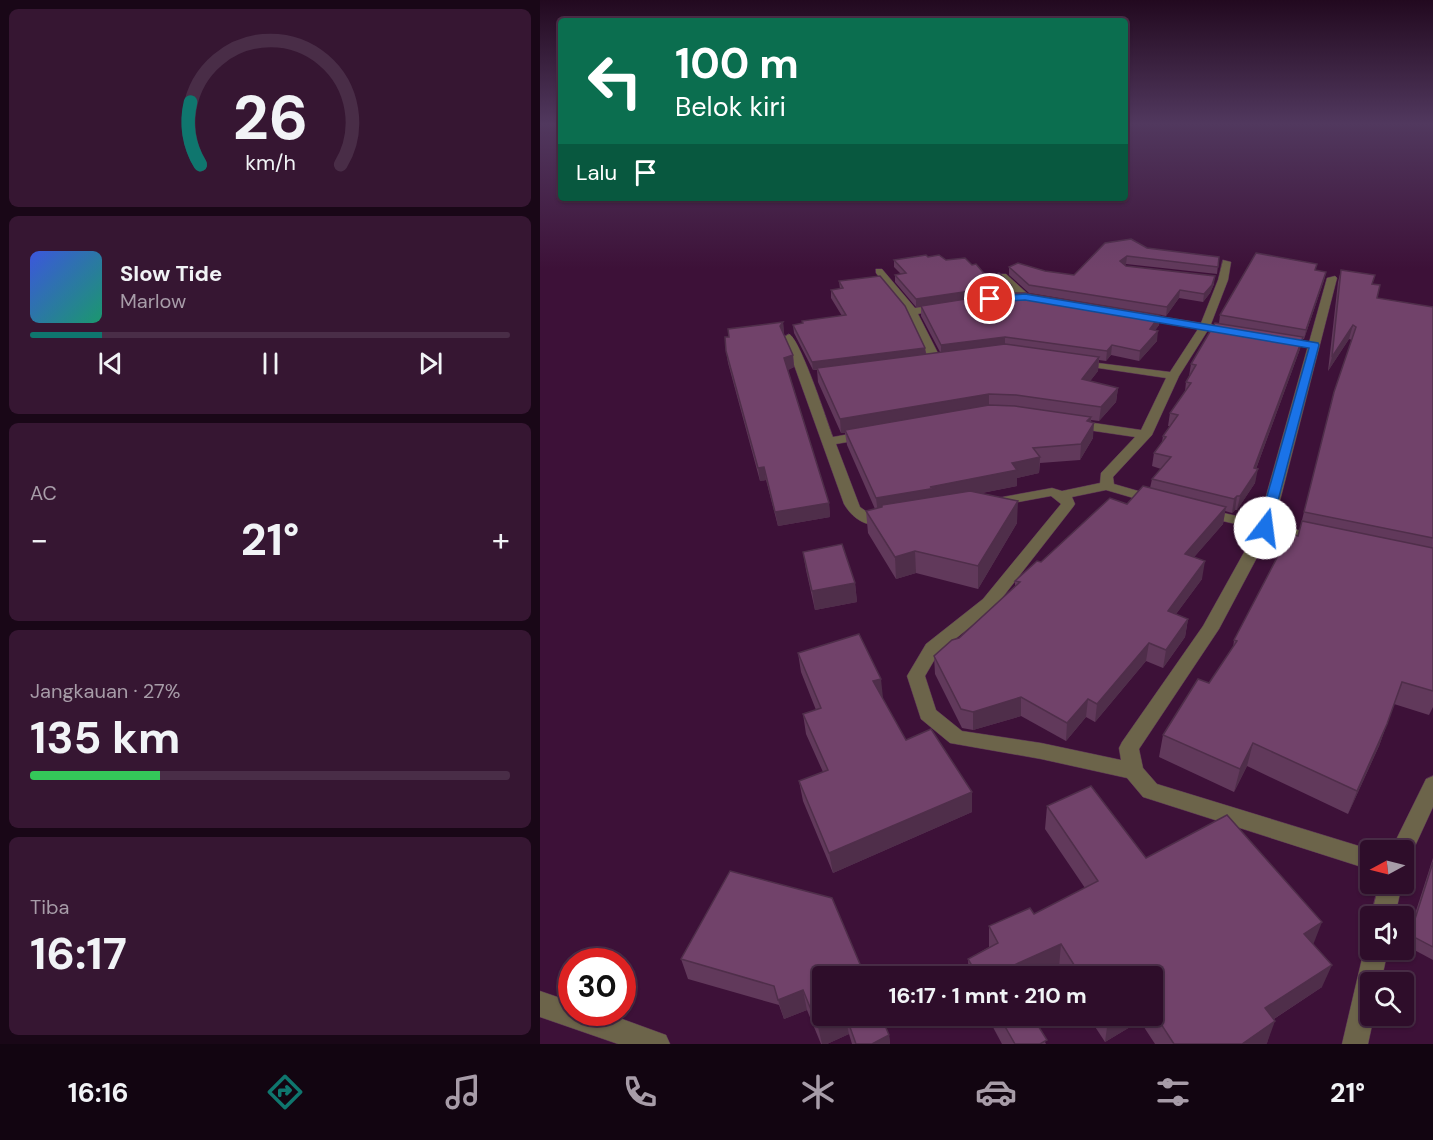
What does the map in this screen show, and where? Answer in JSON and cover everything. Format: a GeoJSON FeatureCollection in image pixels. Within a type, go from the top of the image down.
{"type":"FeatureCollection","features":[{"type":"Feature","properties":{"kind":"street"},"geometry":{"type":"LineString","coordinates":[[1107,486],[1106,476],[1145,435],[1173,376],[1205,327],[1218,280],[1226,262]]}},
{"type":"Feature","properties":{"kind":"street"},"geometry":{"type":"LineString","coordinates":[[879,272],[912,312],[935,359]]}},
{"type":"Feature","properties":{"kind":"street"},"geometry":{"type":"LineString","coordinates":[[1003,276],[1030,298],[1004,297]]}},
{"type":"Feature","properties":{"kind":"street"},"geometry":{"type":"LineString","coordinates":[[1332,278],[1309,345],[1265,528],[1210,629],[1129,748],[1133,771],[1150,791],[1360,857]]}},
{"type":"Feature","properties":{"kind":"street"},"geometry":{"type":"LineString","coordinates":[[912,312],[957,305]]}},
{"type":"Feature","properties":{"kind":"street"},"geometry":{"type":"LineString","coordinates":[[1126,314],[1227,330]]}},
{"type":"Feature","properties":{"kind":"street"},"geometry":{"type":"LineString","coordinates":[[789,337],[813,376],[828,442],[855,510],[866,519],[876,522],[900,518]]}},
{"type":"Feature","properties":{"kind":"street"},"geometry":{"type":"LineString","coordinates":[[1061,360],[1173,376]]}},
{"type":"Feature","properties":{"kind":"street"},"geometry":{"type":"LineString","coordinates":[[1062,422],[1145,435]]}},
{"type":"Feature","properties":{"kind":"street"},"geometry":{"type":"LineString","coordinates":[[828,442],[874,434]]}},
{"type":"Feature","properties":{"kind":"street"},"geometry":{"type":"LineString","coordinates":[[1061,495],[1107,486],[1121,492],[1165,503]]}},
{"type":"Feature","properties":{"kind":"street"},"geometry":{"type":"LineString","coordinates":[[982,504],[1052,492],[1061,495],[1068,504],[989,603],[932,648],[916,676],[928,714],[957,738],[1041,751],[1133,771]]}},
{"type":"Feature","properties":{"kind":"street"},"geometry":{"type":"LineString","coordinates":[[1187,508],[1332,542]]}},
{"type":"Feature","properties":{"kind":"street"},"geometry":{"type":"LineString","coordinates":[[1407,840],[1433,785]]}},
{"type":"Feature","properties":{"kind":"street"},"geometry":{"type":"LineString","coordinates":[[1355,1044],[1374,960]]}},
{"type":"Feature","properties":{"kind":"street"},"geometry":{"type":"LineString","coordinates":[[540,1004],[657,1044]]}},
{"type":"Feature","properties":{"kind":"building"},"geometry":{"type":"Polygon","coordinates":[[[1131,239],[1147,248],[1219,257],[1218,267],[1127,256],[1120,261],[1126,266],[1215,276],[1212,285],[1204,294],[1180,290],[1167,307],[1029,285],[1009,267],[1018,263],[1045,271],[1074,275],[1105,243],[1131,239]]]}},
{"type":"Feature","properties":{"kind":"building"},"geometry":{"type":"Polygon","coordinates":[[[1256,253],[1317,264],[1315,270],[1326,272],[1306,330],[1220,315],[1256,253]]]}},
{"type":"Feature","properties":{"kind":"building"},"geometry":{"type":"Polygon","coordinates":[[[926,255],[928,257],[939,255],[946,260],[965,258],[972,265],[976,264],[988,278],[999,273],[1011,285],[916,299],[895,275],[906,273],[894,260],[926,255]]]}},
{"type":"Feature","properties":{"kind":"building"},"geometry":{"type":"Polygon","coordinates":[[[1341,270],[1375,275],[1372,284],[1380,285],[1377,298],[1433,307],[1433,538],[1304,512],[1334,392],[1356,327],[1353,325],[1332,357],[1341,270]]]}},
{"type":"Feature","properties":{"kind":"building"},"geometry":{"type":"Polygon","coordinates":[[[880,276],[905,306],[925,348],[812,362],[793,325],[803,323],[802,321],[846,315],[831,290],[843,288],[839,281],[880,276]]]}},
{"type":"Feature","properties":{"kind":"building"},"geometry":{"type":"Polygon","coordinates":[[[1004,293],[1025,293],[1160,315],[1150,329],[1158,331],[1140,351],[1112,345],[1107,351],[1005,337],[941,345],[921,306],[1004,293]]]}},
{"type":"Feature","properties":{"kind":"building"},"geometry":{"type":"Polygon","coordinates":[[[783,322],[780,326],[793,355],[784,358],[829,503],[775,512],[764,467],[758,468],[726,351],[725,337],[729,337],[728,329],[783,322]]]}},
{"type":"Feature","properties":{"kind":"building"},"geometry":{"type":"Polygon","coordinates":[[[1215,323],[1303,337],[1254,468],[1258,469],[1240,496],[1234,499],[1152,479],[1171,457],[1154,453],[1178,415],[1170,413],[1191,383],[1186,382],[1196,365],[1191,364],[1215,323]]]}},
{"type":"Feature","properties":{"kind":"building"},"geometry":{"type":"Polygon","coordinates":[[[1005,344],[1099,357],[1082,379],[1118,388],[1101,407],[1016,395],[989,394],[840,419],[817,368],[1005,344]]]}},
{"type":"Feature","properties":{"kind":"building"},"geometry":{"type":"Polygon","coordinates":[[[989,405],[1015,406],[1091,417],[1087,421],[1094,423],[1081,444],[1033,448],[1040,457],[1012,463],[1017,470],[930,487],[936,488],[876,498],[845,430],[989,405]]]}},
{"type":"Feature","properties":{"kind":"building"},"geometry":{"type":"Polygon","coordinates":[[[1143,486],[1226,507],[1185,554],[1205,561],[1168,611],[1188,619],[1166,650],[1149,643],[1097,704],[1088,699],[1067,723],[1021,697],[973,712],[961,709],[934,656],[952,640],[959,638],[1020,582],[1015,581],[1037,561],[1041,562],[1110,498],[1127,504],[1143,486]]]}},
{"type":"Feature","properties":{"kind":"building"},"geometry":{"type":"Polygon","coordinates":[[[970,491],[1018,501],[978,566],[915,551],[895,557],[866,511],[882,507],[882,505],[970,491]]]}},
{"type":"Feature","properties":{"kind":"building"},"geometry":{"type":"Polygon","coordinates":[[[1302,521],[1433,548],[1433,691],[1402,682],[1387,724],[1357,791],[1253,743],[1240,769],[1163,735],[1198,679],[1209,683],[1237,641],[1234,640],[1290,533],[1298,536],[1302,521]]]}},
{"type":"Feature","properties":{"kind":"building"},"geometry":{"type":"Polygon","coordinates":[[[842,544],[855,583],[812,591],[803,552],[842,544]]]}},
{"type":"Feature","properties":{"kind":"building"},"geometry":{"type":"Polygon","coordinates":[[[859,634],[881,679],[873,681],[906,740],[931,729],[972,792],[829,853],[799,781],[828,770],[803,714],[821,708],[798,653],[859,634]]]}},
{"type":"Feature","properties":{"kind":"building"},"geometry":{"type":"Polygon","coordinates":[[[1091,786],[1146,858],[1227,815],[1322,922],[1304,934],[1332,965],[1265,1008],[1275,1021],[1242,1044],[1174,1044],[1162,1026],[1163,966],[1075,966],[1061,944],[1012,966],[972,966],[968,959],[998,943],[989,926],[1030,908],[1034,914],[1098,881],[1047,806],[1091,786]]]}},
{"type":"Feature","properties":{"kind":"building"},"geometry":{"type":"Polygon","coordinates":[[[1433,862],[1433,947],[1414,937],[1414,922],[1433,862]]]}},
{"type":"Feature","properties":{"kind":"building"},"geometry":{"type":"Polygon","coordinates":[[[730,871],[832,898],[861,966],[812,966],[812,1012],[803,990],[778,1000],[774,986],[681,959],[730,871]]]}},
{"type":"Feature","properties":{"kind":"building"},"geometry":{"type":"Polygon","coordinates":[[[850,1026],[885,1026],[889,1035],[872,1044],[856,1044],[850,1026]]]}},
{"type":"Feature","properties":{"kind":"building"},"geometry":{"type":"Polygon","coordinates":[[[1005,1026],[1038,1026],[1047,1040],[1040,1044],[1015,1044],[1005,1026]]]}},
{"type":"Feature","properties":{"kind":"route"},"geometry":{"type":"LineString","coordinates":[[990,299],[1025,297],[1314,345],[1265,528]]}}]}
